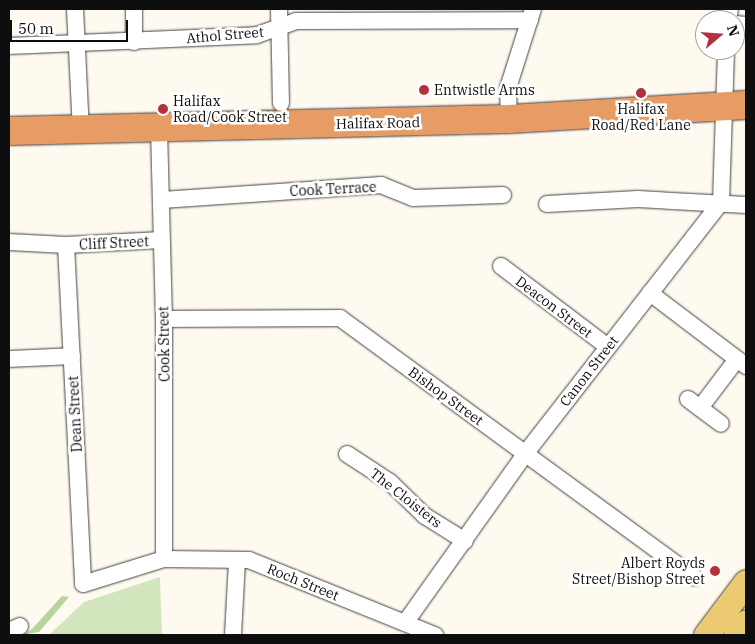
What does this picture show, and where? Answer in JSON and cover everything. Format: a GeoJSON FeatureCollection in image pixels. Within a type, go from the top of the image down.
{"type":"FeatureCollection","features":[{"type":"Feature","properties":{"kind":"highway","name":"Halifax Road"},"geometry":{"type":"LineString","coordinates":[[9,131],[81,131],[509,120],[734,104]]}},
{"type":"Feature","properties":{"kind":"main road"},"geometry":{"type":"LineString","coordinates":[[706,635],[746,582]]}},
{"type":"Feature","properties":{"kind":"main road"},"geometry":{"type":"LineString","coordinates":[[736,635],[746,622]]}},
{"type":"Feature","properties":{"kind":"street"},"geometry":{"type":"LineString","coordinates":[[75,9],[81,131]]}},
{"type":"Feature","properties":{"kind":"street"},"geometry":{"type":"LineString","coordinates":[[134,9],[134,42]]}},
{"type":"Feature","properties":{"kind":"street"},"geometry":{"type":"LineString","coordinates":[[279,9],[281,103]]}},
{"type":"Feature","properties":{"kind":"street"},"geometry":{"type":"LineString","coordinates":[[509,120],[508,88],[532,14]]}},
{"type":"Feature","properties":{"kind":"street","name":"Athol Street"},"geometry":{"type":"LineString","coordinates":[[9,46],[134,42],[258,35],[296,21],[372,15],[532,14]]}},
{"type":"Feature","properties":{"kind":"street"},"geometry":{"type":"LineString","coordinates":[[721,202],[734,104],[727,60]]}},
{"type":"Feature","properties":{"kind":"street","name":"Cook Street"},"geometry":{"type":"LineString","coordinates":[[159,128],[162,200],[160,240],[164,320],[164,559]]}},
{"type":"Feature","properties":{"kind":"street","name":"Cook Terrace"},"geometry":{"type":"LineString","coordinates":[[162,200],[381,185],[412,198],[503,195]]}},
{"type":"Feature","properties":{"kind":"street"},"geometry":{"type":"LineString","coordinates":[[547,204],[638,198],[746,205]]}},
{"type":"Feature","properties":{"kind":"street","name":"Canon Street"},"geometry":{"type":"LineString","coordinates":[[406,623],[525,454],[721,202]]}},
{"type":"Feature","properties":{"kind":"street","name":"Cliff Street"},"geometry":{"type":"LineString","coordinates":[[9,242],[66,245],[160,240]]}},
{"type":"Feature","properties":{"kind":"street","name":"Dean Street"},"geometry":{"type":"LineString","coordinates":[[66,245],[83,584]]}},
{"type":"Feature","properties":{"kind":"street","name":"Deacon Street"},"geometry":{"type":"LineString","coordinates":[[501,266],[608,347]]}},
{"type":"Feature","properties":{"kind":"street"},"geometry":{"type":"LineString","coordinates":[[650,294],[742,360],[694,404],[721,424]]}},
{"type":"Feature","properties":{"kind":"street","name":"Bishop Street"},"geometry":{"type":"LineString","coordinates":[[164,320],[340,318],[694,577]]}},
{"type":"Feature","properties":{"kind":"street"},"geometry":{"type":"LineString","coordinates":[[9,359],[72,356]]}},
{"type":"Feature","properties":{"kind":"street","name":"The Cloisters"},"geometry":{"type":"LineString","coordinates":[[347,454],[390,482],[425,516],[465,541]]}},
{"type":"Feature","properties":{"kind":"street","name":"Roch Street"},"geometry":{"type":"LineString","coordinates":[[83,584],[164,559],[249,560],[436,635]]}},
{"type":"Feature","properties":{"kind":"street"},"geometry":{"type":"LineString","coordinates":[[234,635],[237,560]]}},
{"type":"Feature","properties":{"kind":"green space"},"geometry":{"type":"Polygon","coordinates":[[[160,577],[162,635],[49,635],[84,602],[160,577]]]}},
{"type":"Feature","properties":{"kind":"green space"},"geometry":{"type":"Polygon","coordinates":[[[62,596],[69,597],[39,632],[22,635],[32,629],[62,596]]]}},
{"type":"Feature","properties":{"kind":"place","name":"Entwistle Arms"},"geometry":{"type":"Point","coordinates":[424,90]}},
{"type":"Feature","properties":{"kind":"place","name":"Halifax Road/Red Lane"},"geometry":{"type":"Point","coordinates":[641,93]}},
{"type":"Feature","properties":{"kind":"place","name":"Halifax Road/Cook Street"},"geometry":{"type":"Point","coordinates":[163,109]}},
{"type":"Feature","properties":{"kind":"place","name":"Albert Royds Street/Bishop Street"},"geometry":{"type":"Point","coordinates":[715,571]}}]}
